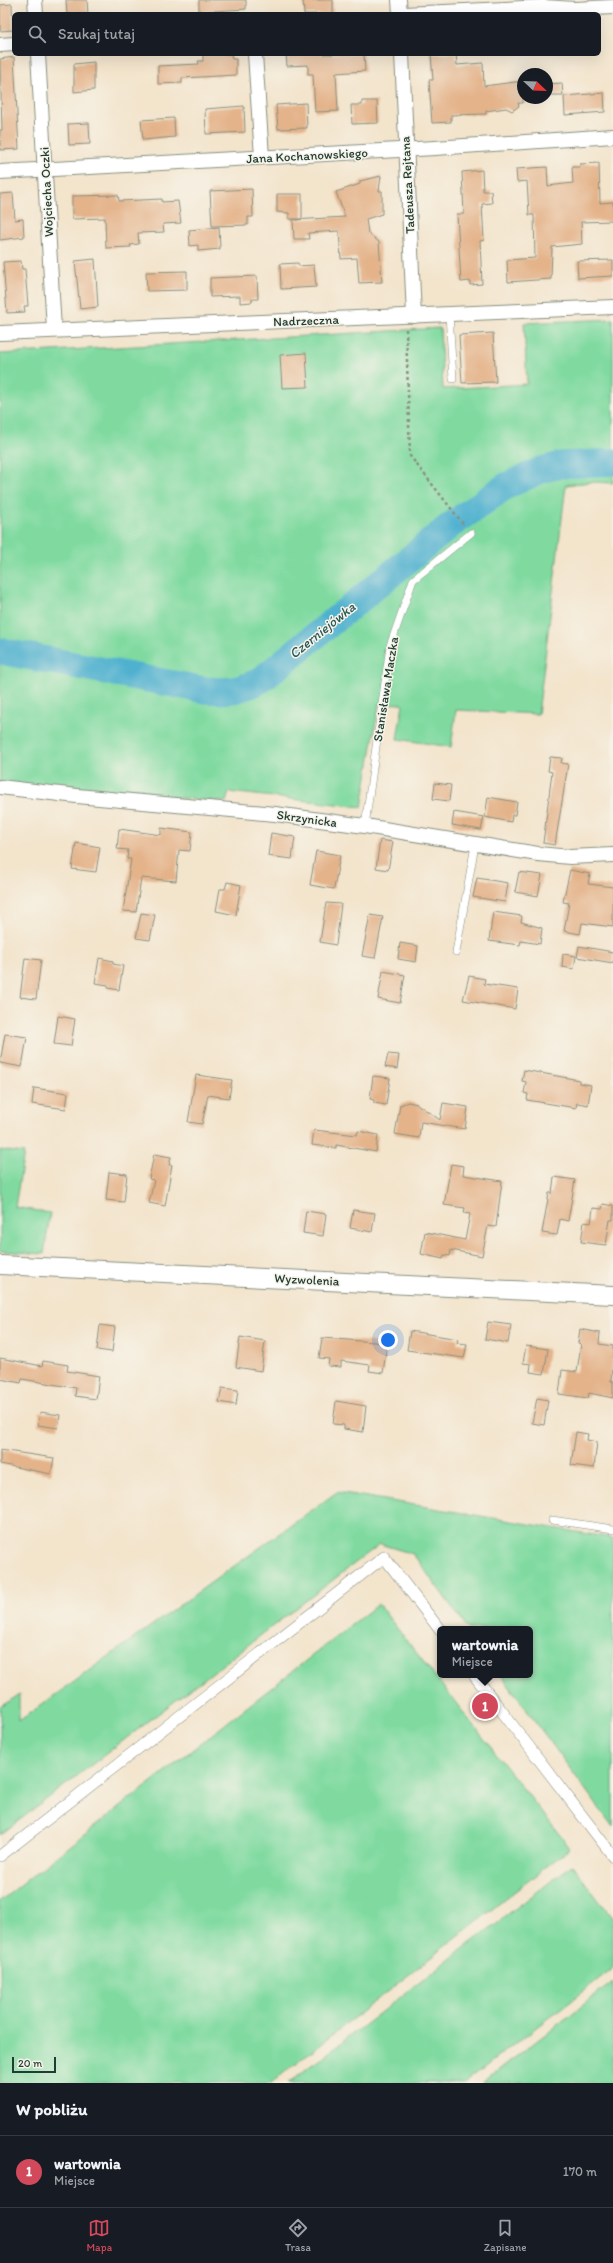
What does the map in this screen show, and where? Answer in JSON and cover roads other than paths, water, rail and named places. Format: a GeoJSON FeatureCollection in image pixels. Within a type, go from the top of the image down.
{"type":"FeatureCollection","features":[{"type":"Feature","properties":{"kind":"street"},"geometry":{"type":"LineString","coordinates":[[36,0],[36,12]]}},
{"type":"Feature","properties":{"kind":"street"},"geometry":{"type":"LineString","coordinates":[[399,0],[400,12]]}},
{"type":"Feature","properties":{"kind":"street"},"geometry":{"type":"LineString","coordinates":[[444,12],[543,7],[575,9],[613,7]]}},
{"type":"Feature","properties":{"kind":"street"},"geometry":{"type":"LineString","coordinates":[[0,45],[12,44]]}},
{"type":"Feature","properties":{"kind":"street","name":"Wojciecha Oczki"},"geometry":{"type":"LineString","coordinates":[[38,56],[54,330]]}},
{"type":"Feature","properties":{"kind":"street"},"geometry":{"type":"LineString","coordinates":[[255,56],[262,156]]}},
{"type":"Feature","properties":{"kind":"street","name":"Tadeusza Rejtana"},"geometry":{"type":"LineString","coordinates":[[402,56],[410,316]]}},
{"type":"Feature","properties":{"kind":"street","name":"Jana Kochanowskiego"},"geometry":{"type":"LineString","coordinates":[[0,172],[262,156],[405,150],[613,136]]}},
{"type":"Feature","properties":{"kind":"street","name":"Nadrzeczna"},"geometry":{"type":"LineString","coordinates":[[0,333],[613,307]]}},
{"type":"Feature","properties":{"kind":"street","name":"Skrzynicka"},"geometry":{"type":"LineString","coordinates":[[0,787],[77,796],[275,814],[365,826],[475,845],[570,857],[613,855]]}},
{"type":"Feature","properties":{"kind":"street","name":"Wyzwolenia"},"geometry":{"type":"LineString","coordinates":[[0,1265],[613,1295]]}},
{"type":"Feature","properties":{"kind":"street"},"geometry":{"type":"LineString","coordinates":[[0,1856],[384,1557],[437,1626]]}},
{"type":"Feature","properties":{"kind":"street"},"geometry":{"type":"LineString","coordinates":[[476,1678],[613,1856]]}},
{"type":"Feature","properties":{"kind":"lane"},"geometry":{"type":"LineString","coordinates":[[449,314],[453,379]]}},
{"type":"Feature","properties":{"kind":"lane","name":"Stanisława Maczka"},"geometry":{"type":"LineString","coordinates":[[365,826],[390,646],[413,580],[471,533]]}},
{"type":"Feature","properties":{"kind":"lane"},"geometry":{"type":"LineString","coordinates":[[456,952],[475,845]]}},
{"type":"Feature","properties":{"kind":"lane"},"geometry":{"type":"LineString","coordinates":[[552,1520],[613,1529]]}},
{"type":"Feature","properties":{"kind":"waterway","name":"Czerniejówka"},"geometry":{"type":"LineString","coordinates":[[0,651],[205,690],[227,691],[240,689],[261,680],[451,525],[506,486],[541,470],[560,465],[613,462]]}},
{"type":"Feature","properties":{"kind":"place","name":"wartownia"},"geometry":{"type":"Point","coordinates":[485,1706]}}]}
